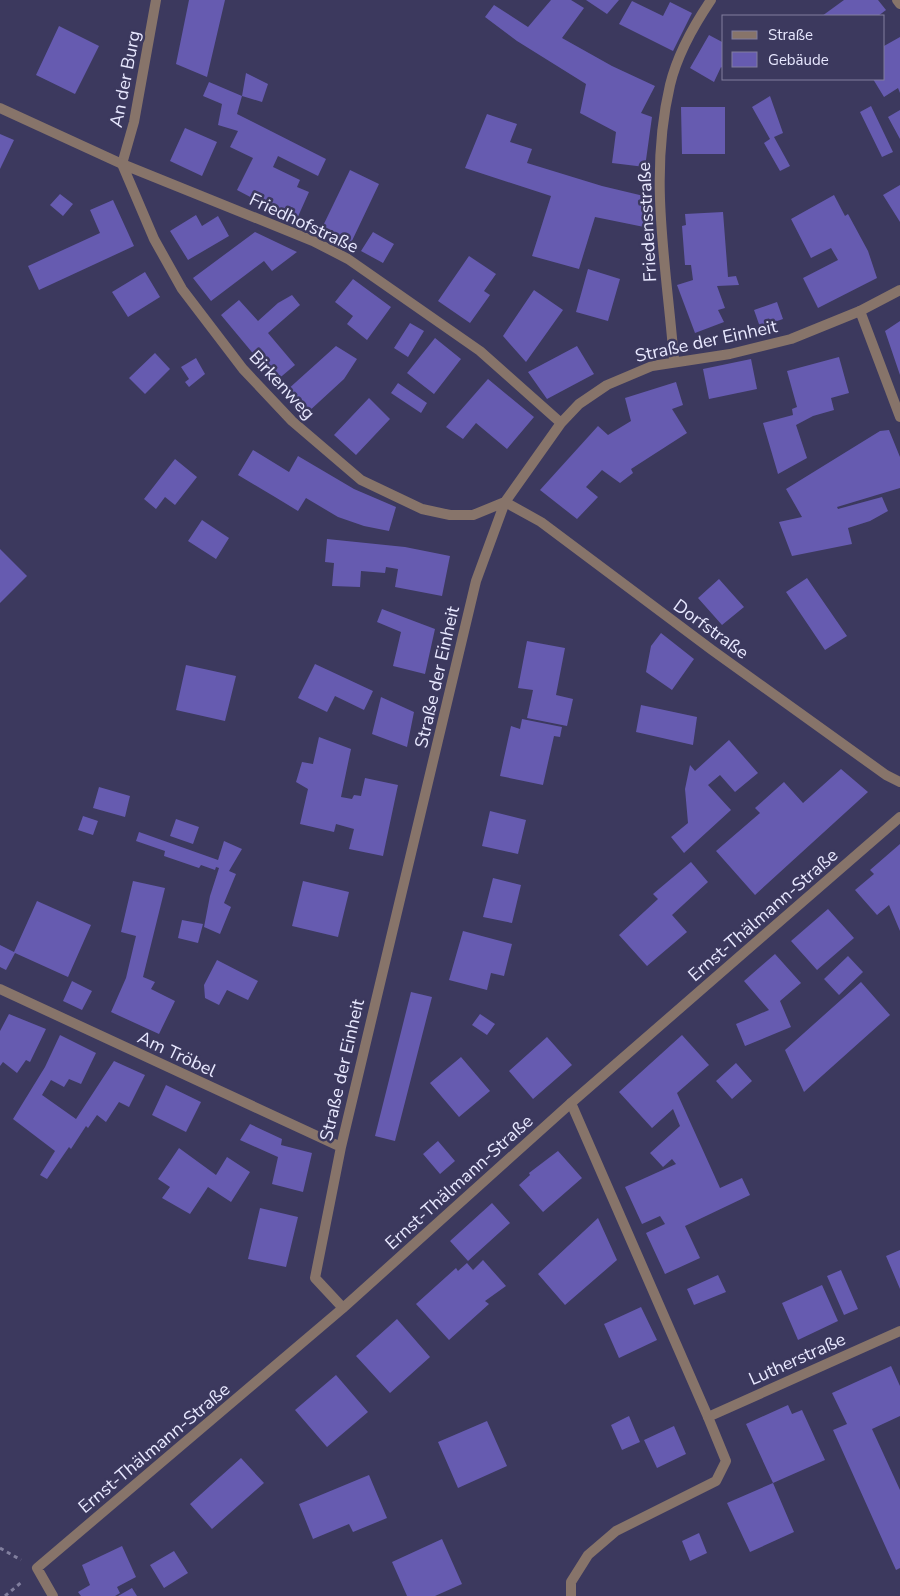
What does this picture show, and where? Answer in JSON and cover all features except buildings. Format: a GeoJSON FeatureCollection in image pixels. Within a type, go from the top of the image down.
{"type":"FeatureCollection","features":[{"type":"Feature","properties":{"kind":"street","name":"An der Burg"},"geometry":{"type":"LineString","coordinates":[[122,164],[134,122],[156,0]]}},
{"type":"Feature","properties":{"kind":"street","name":"Friedensstraße"},"geometry":{"type":"LineString","coordinates":[[674,361],[661,233],[658,157],[670,84],[684,49],[711,0]]}},
{"type":"Feature","properties":{"kind":"street"},"geometry":{"type":"LineString","coordinates":[[897,0],[900,4]]}},
{"type":"Feature","properties":{"kind":"street","name":"Friedhofstraße"},"geometry":{"type":"LineString","coordinates":[[0,108],[122,164],[313,241],[348,259],[480,351],[561,423]]}},
{"type":"Feature","properties":{"kind":"street","name":"Birkenweg"},"geometry":{"type":"LineString","coordinates":[[122,164],[154,239],[182,289],[243,369],[292,421],[361,480],[422,509],[450,515],[473,515],[505,502]]}},
{"type":"Feature","properties":{"kind":"street","name":"Straße der Einheit"},"geometry":{"type":"LineString","coordinates":[[342,1308],[316,1278],[341,1147],[476,581],[505,502],[561,423],[579,404],[607,385],[652,366],[674,361],[730,354],[790,339],[860,311],[900,290]]}},
{"type":"Feature","properties":{"kind":"street"},"geometry":{"type":"LineString","coordinates":[[860,311],[900,417]]}},
{"type":"Feature","properties":{"kind":"street","name":"Dorfstraße"},"geometry":{"type":"LineString","coordinates":[[505,502],[541,522],[712,650],[886,775],[900,782]]}},
{"type":"Feature","properties":{"kind":"street","name":"Ernst-Thälmann-Straße"},"geometry":{"type":"LineString","coordinates":[[53,1596],[37,1568],[342,1308],[571,1103],[900,817]]}},
{"type":"Feature","properties":{"kind":"street","name":"Am Tröbel"},"geometry":{"type":"LineString","coordinates":[[0,989],[341,1147]]}},
{"type":"Feature","properties":{"kind":"street"},"geometry":{"type":"LineString","coordinates":[[571,1103],[726,1460],[716,1481],[616,1531],[588,1555],[571,1582],[571,1596]]}},
{"type":"Feature","properties":{"kind":"street"},"geometry":{"type":"LineString","coordinates":[[898,1332],[900,1343]]}},
{"type":"Feature","properties":{"kind":"street","name":"Lutherstraße"},"geometry":{"type":"LineString","coordinates":[[708,1417],[898,1332]]}}]}
